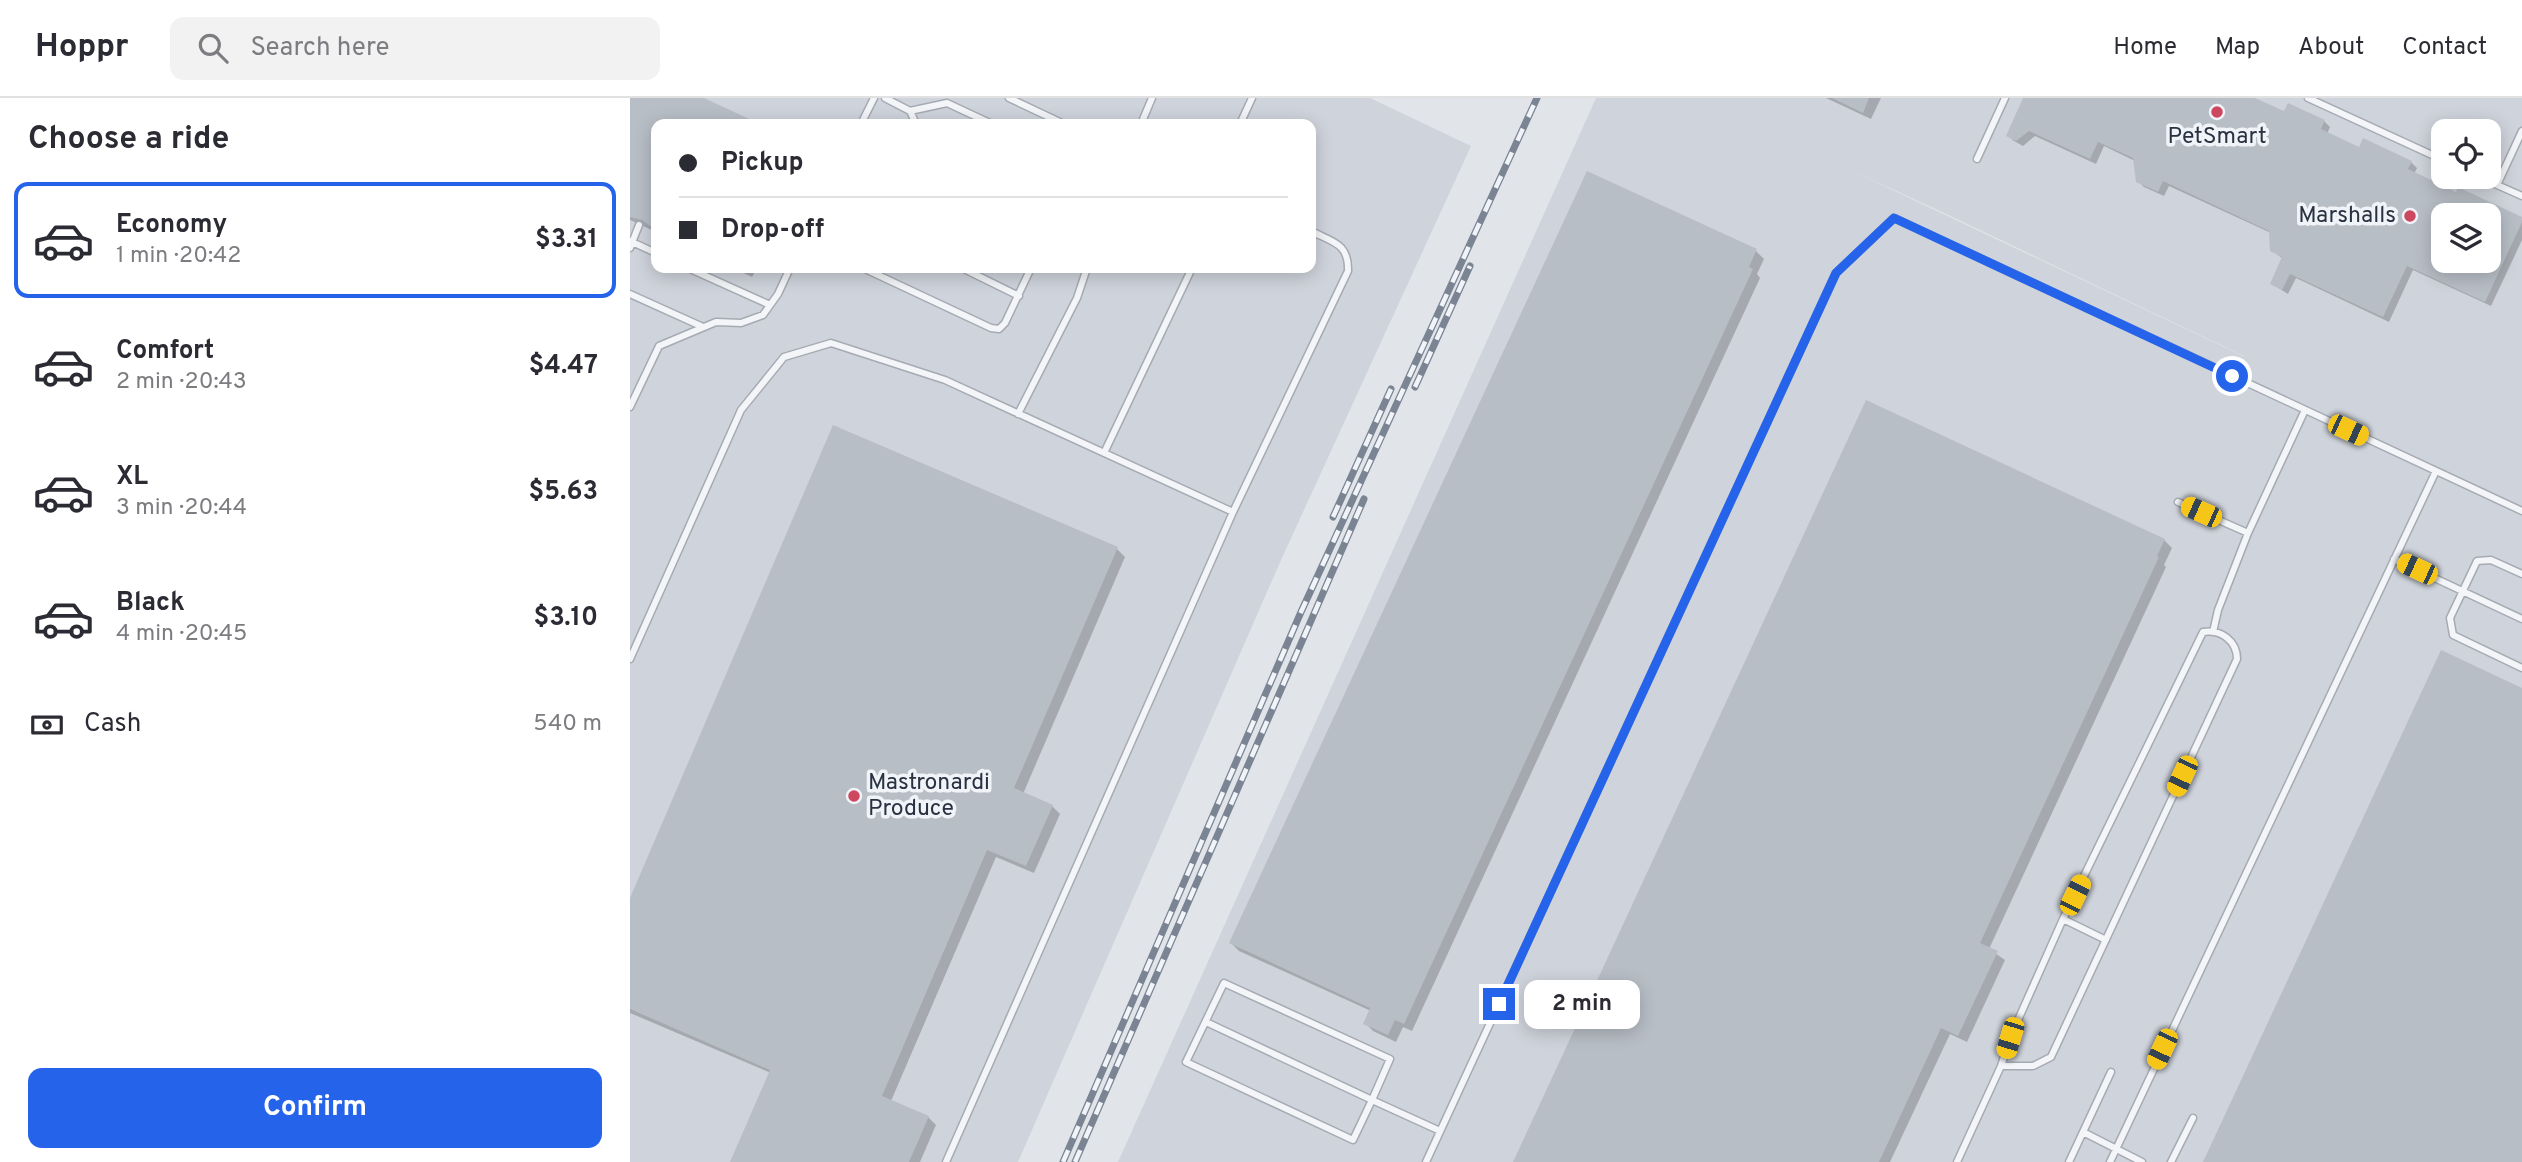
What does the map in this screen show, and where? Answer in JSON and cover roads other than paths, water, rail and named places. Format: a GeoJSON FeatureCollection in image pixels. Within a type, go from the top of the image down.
{"type":"FeatureCollection","features":[{"type":"Feature","properties":{"kind":"lane"},"geometry":{"type":"LineString","coordinates":[[864,119],[874,98]]}},
{"type":"Feature","properties":{"kind":"lane"},"geometry":{"type":"LineString","coordinates":[[885,98],[910,111],[914,119]]}},
{"type":"Feature","properties":{"kind":"lane"},"geometry":{"type":"LineString","coordinates":[[1009,98],[1053,119]]}},
{"type":"Feature","properties":{"kind":"lane"},"geometry":{"type":"LineString","coordinates":[[1142,119],[1153,98]]}},
{"type":"Feature","properties":{"kind":"lane"},"geometry":{"type":"LineString","coordinates":[[1242,119],[1252,98]]}},
{"type":"Feature","properties":{"kind":"lane"},"geometry":{"type":"LineString","coordinates":[[1977,159],[2005,98]]}},
{"type":"Feature","properties":{"kind":"lane"},"geometry":{"type":"LineString","coordinates":[[2308,98],[2431,154]]}},
{"type":"Feature","properties":{"kind":"lane"},"geometry":{"type":"LineString","coordinates":[[910,111],[947,103],[981,119]]}},
{"type":"Feature","properties":{"kind":"lane"},"geometry":{"type":"LineString","coordinates":[[2501,176],[2522,131]]}},
{"type":"Feature","properties":{"kind":"lane"},"geometry":{"type":"LineString","coordinates":[[2501,187],[2522,196]]}},
{"type":"Feature","properties":{"kind":"lane"},"geometry":{"type":"LineString","coordinates":[[1426,1162],[1836,273],[1894,218],[2522,511]]}},
{"type":"Feature","properties":{"kind":"lane"},"geometry":{"type":"LineString","coordinates":[[639,225],[631,244],[651,251]]}},
{"type":"Feature","properties":{"kind":"lane"},"geometry":{"type":"LineString","coordinates":[[946,1162],[1233,512],[1348,271],[1348,257],[1341,246],[1316,234]]}},
{"type":"Feature","properties":{"kind":"lane"},"geometry":{"type":"LineString","coordinates":[[699,273],[770,305]]}},
{"type":"Feature","properties":{"kind":"lane"},"geometry":{"type":"LineString","coordinates":[[630,407],[659,346],[716,322],[741,323],[762,315],[787,273]]}},
{"type":"Feature","properties":{"kind":"lane"},"geometry":{"type":"LineString","coordinates":[[874,273],[991,328],[999,329],[1005,324],[1029,273]]}},
{"type":"Feature","properties":{"kind":"lane"},"geometry":{"type":"LineString","coordinates":[[972,273],[1018,296]]}},
{"type":"Feature","properties":{"kind":"lane"},"geometry":{"type":"LineString","coordinates":[[1018,414],[1077,298],[1085,273]]}},
{"type":"Feature","properties":{"kind":"lane"},"geometry":{"type":"LineString","coordinates":[[1104,453],[1190,273]]}},
{"type":"Feature","properties":{"kind":"lane"},"geometry":{"type":"LineString","coordinates":[[630,295],[703,327]]}},
{"type":"Feature","properties":{"kind":"lane"},"geometry":{"type":"LineString","coordinates":[[630,659],[741,410],[784,357],[831,343],[945,380],[1233,512]]}},
{"type":"Feature","properties":{"kind":"lane"},"geometry":{"type":"LineString","coordinates":[[2213,632],[2217,610],[2248,533],[2305,410]]}},
{"type":"Feature","properties":{"kind":"lane"},"geometry":{"type":"LineString","coordinates":[[2110,1162],[2436,471]]}},
{"type":"Feature","properties":{"kind":"lane"},"geometry":{"type":"LineString","coordinates":[[2178,502],[2248,533]]}},
{"type":"Feature","properties":{"kind":"lane"},"geometry":{"type":"LineString","coordinates":[[2394,559],[2522,619]]}},
{"type":"Feature","properties":{"kind":"lane"},"geometry":{"type":"LineString","coordinates":[[2522,574],[2491,560],[2477,561],[2450,618],[2453,635],[2522,668]]}},
{"type":"Feature","properties":{"kind":"lane"},"geometry":{"type":"LineString","coordinates":[[1956,1162],[2001,1066],[2010,1038],[2063,919],[2203,632],[2229,637],[2237,648],[2236,659],[2051,1058],[2033,1066],[2001,1066]]}},
{"type":"Feature","properties":{"kind":"lane"},"geometry":{"type":"LineString","coordinates":[[2063,919],[2106,940]]}},
{"type":"Feature","properties":{"kind":"lane"},"geometry":{"type":"LineString","coordinates":[[1224,982],[1390,1059],[1372,1100],[1353,1140],[1186,1062],[1224,982]]}},
{"type":"Feature","properties":{"kind":"lane"},"geometry":{"type":"LineString","coordinates":[[1206,1022],[1440,1131]]}},
{"type":"Feature","properties":{"kind":"lane"},"geometry":{"type":"LineString","coordinates":[[2069,1162],[2111,1072]]}},
{"type":"Feature","properties":{"kind":"lane"},"geometry":{"type":"LineString","coordinates":[[2171,1162],[2193,1118]]}},
{"type":"Feature","properties":{"kind":"lane"},"geometry":{"type":"LineString","coordinates":[[2083,1132],[2142,1162]]}},
{"type":"Feature","properties":{"kind":"railway"},"geometry":{"type":"LineString","coordinates":[[1063,1162],[1301,612],[1537,98]]}},
{"type":"Feature","properties":{"kind":"railway"},"geometry":{"type":"LineString","coordinates":[[1415,387],[1470,266]]}},
{"type":"Feature","properties":{"kind":"railway"},"geometry":{"type":"LineString","coordinates":[[1333,517],[1391,389]]}},
{"type":"Feature","properties":{"kind":"railway"},"geometry":{"type":"LineString","coordinates":[[1075,1162],[1364,499]]}},
{"type":"Feature","properties":{"kind":"place","name":"PetSmart"},"geometry":{"type":"Point","coordinates":[2217,112]}},
{"type":"Feature","properties":{"kind":"place","name":"Marshalls"},"geometry":{"type":"Point","coordinates":[2410,216]}},
{"type":"Feature","properties":{"kind":"place","name":"Mastronardi Produce"},"geometry":{"type":"Point","coordinates":[854,796]}}]}
